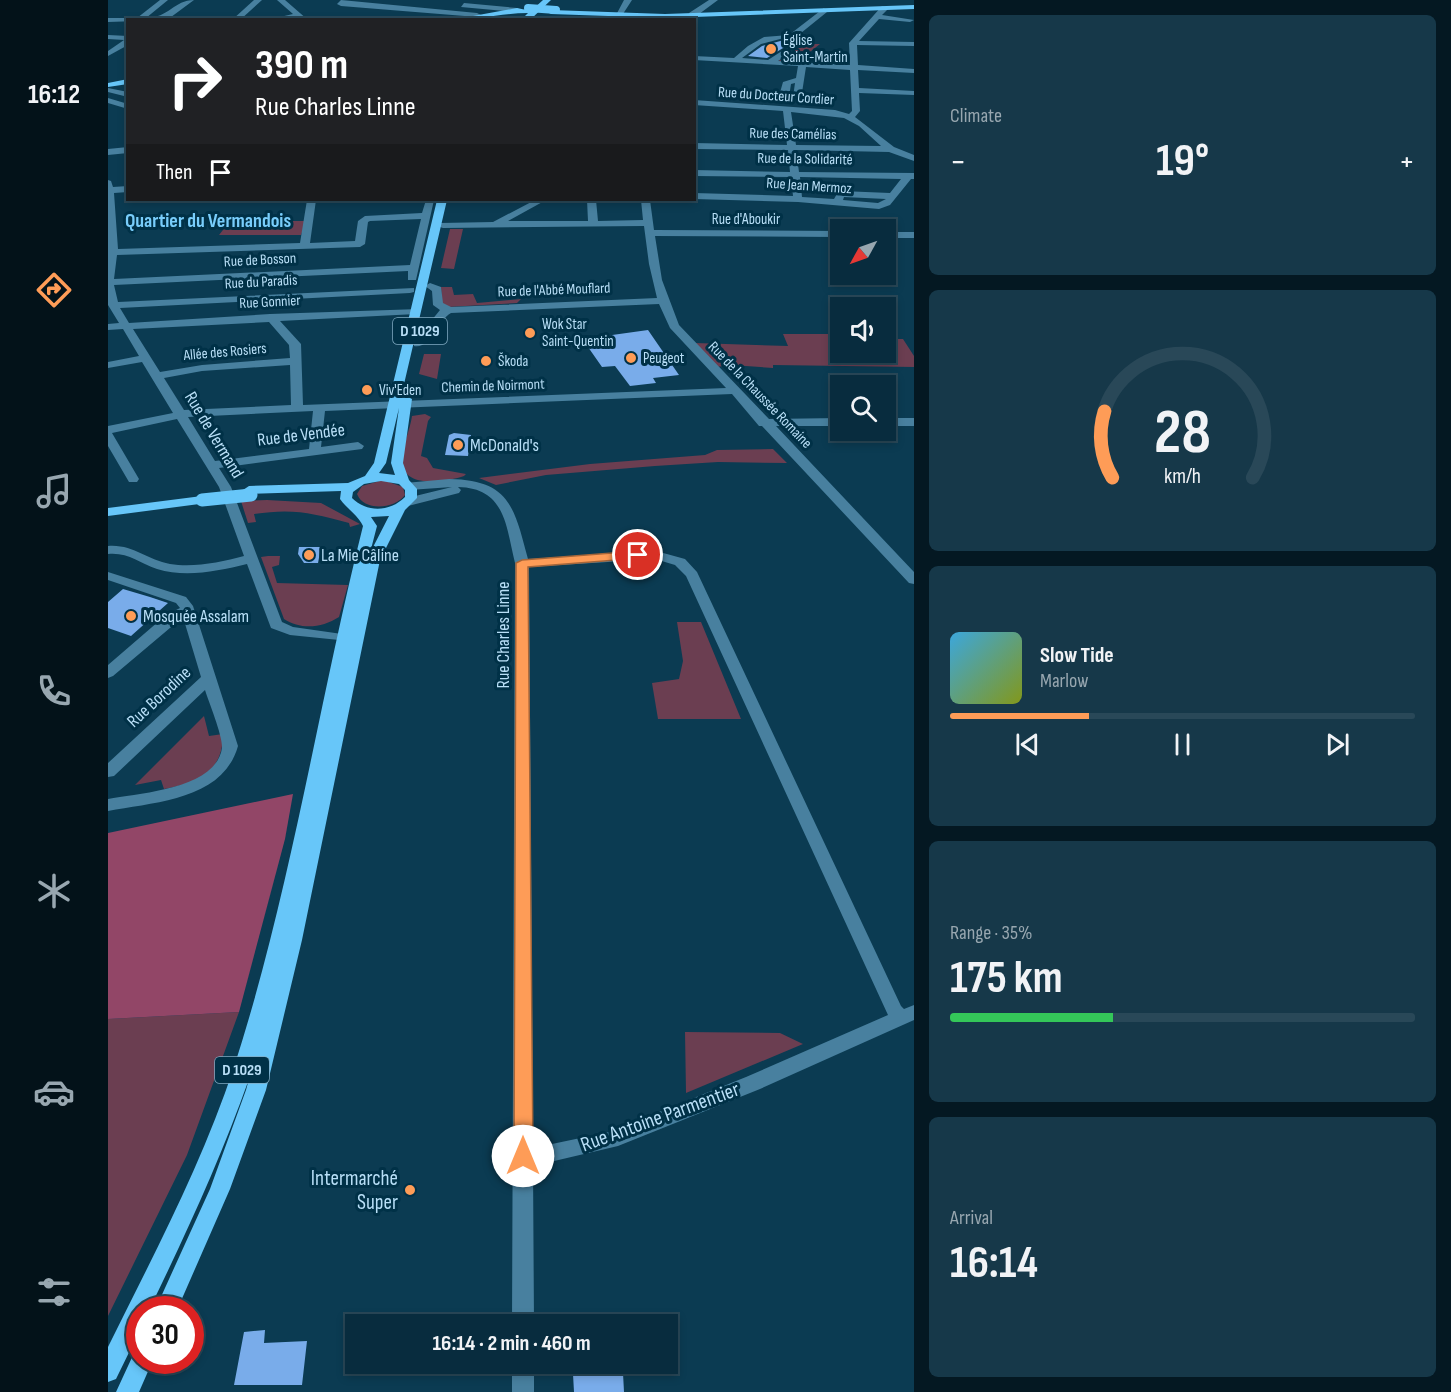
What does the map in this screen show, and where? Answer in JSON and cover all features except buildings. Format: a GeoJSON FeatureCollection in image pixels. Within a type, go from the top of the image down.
{"type":"FeatureCollection","features":[{"type":"Feature","properties":{"kind":"main road"},"geometry":{"type":"LineString","coordinates":[[517,10],[547,0]]}},
{"type":"Feature","properties":{"kind":"main road"},"geometry":{"type":"LineString","coordinates":[[539,18],[558,0]]}},
{"type":"Feature","properties":{"kind":"main road"},"geometry":{"type":"LineString","coordinates":[[463,18],[477,15],[494,6]]}},
{"type":"Feature","properties":{"kind":"main road"},"geometry":{"type":"LineString","coordinates":[[517,10],[528,6],[587,18]]}},
{"type":"Feature","properties":{"kind":"main road"},"geometry":{"type":"LineString","coordinates":[[564,14],[617,17],[914,7]]}},
{"type":"Feature","properties":{"kind":"main road"},"geometry":{"type":"LineString","coordinates":[[554,11],[606,17]]}},
{"type":"Feature","properties":{"kind":"main road"},"geometry":{"type":"LineString","coordinates":[[109,86],[126,83]]}},
{"type":"Feature","properties":{"kind":"main road"},"geometry":{"type":"LineString","coordinates":[[108,507],[250,492],[348,493],[370,478],[380,463],[399,405],[416,311],[440,225],[442,201]]}},
{"type":"Feature","properties":{"kind":"main road","name":"D 1029"},"geometry":{"type":"LineString","coordinates":[[406,484],[397,464],[399,405],[418,344],[440,225],[448,201]]}},
{"type":"Feature","properties":{"kind":"main road"},"geometry":{"type":"LineString","coordinates":[[350,638],[373,560],[412,493],[406,484],[386,477],[370,478]]}},
{"type":"Feature","properties":{"kind":"main road"},"geometry":{"type":"LineString","coordinates":[[348,493],[370,526],[350,638]]}},
{"type":"Feature","properties":{"kind":"main road"},"geometry":{"type":"LineString","coordinates":[[108,512],[202,497]]}},
{"type":"Feature","properties":{"kind":"main road"},"geometry":{"type":"LineString","coordinates":[[362,511],[381,513],[404,506]]}},
{"type":"Feature","properties":{"kind":"main road","name":"D 1029"},"geometry":{"type":"LineString","coordinates":[[172,1296],[220,1189],[256,1090],[293,940],[335,740],[350,638]]}},
{"type":"Feature","properties":{"kind":"main road","name":"D 1029"},"geometry":{"type":"LineString","coordinates":[[108,1371],[210,1152],[243,1069],[276,949],[350,638]]}},
{"type":"Feature","properties":{"kind":"main road"},"geometry":{"type":"LineString","coordinates":[[127,1392],[135,1374]]}},
{"type":"Feature","properties":{"kind":"street"},"geometry":{"type":"LineString","coordinates":[[143,17],[164,0]]}},
{"type":"Feature","properties":{"kind":"street"},"geometry":{"type":"LineString","coordinates":[[162,18],[190,0]]}},
{"type":"Feature","properties":{"kind":"street"},"geometry":{"type":"LineString","coordinates":[[237,18],[258,0]]}},
{"type":"Feature","properties":{"kind":"street"},"geometry":{"type":"LineString","coordinates":[[280,0],[302,17]]}},
{"type":"Feature","properties":{"kind":"street"},"geometry":{"type":"LineString","coordinates":[[345,0],[340,4],[477,15]]}},
{"type":"Feature","properties":{"kind":"street"},"geometry":{"type":"LineString","coordinates":[[408,0],[494,6],[517,10]]}},
{"type":"Feature","properties":{"kind":"street"},"geometry":{"type":"LineString","coordinates":[[473,0],[517,10]]}},
{"type":"Feature","properties":{"kind":"street"},"geometry":{"type":"LineString","coordinates":[[617,17],[628,0]]}},
{"type":"Feature","properties":{"kind":"street"},"geometry":{"type":"LineString","coordinates":[[692,15],[714,0]]}},
{"type":"Feature","properties":{"kind":"street"},"geometry":{"type":"LineString","coordinates":[[851,117],[856,111],[857,90],[853,43],[885,8]]}},
{"type":"Feature","properties":{"kind":"street"},"geometry":{"type":"LineString","coordinates":[[792,36],[824,10]]}},
{"type":"Feature","properties":{"kind":"street"},"geometry":{"type":"LineString","coordinates":[[877,17],[910,20]]}},
{"type":"Feature","properties":{"kind":"street"},"geometry":{"type":"LineString","coordinates":[[136,18],[152,18]]}},
{"type":"Feature","properties":{"kind":"street"},"geometry":{"type":"LineString","coordinates":[[108,20],[126,19]]}},
{"type":"Feature","properties":{"kind":"street"},"geometry":{"type":"LineString","coordinates":[[736,60],[772,36],[792,36],[801,42],[769,63]]}},
{"type":"Feature","properties":{"kind":"street"},"geometry":{"type":"LineString","coordinates":[[108,38],[126,39]]}},
{"type":"Feature","properties":{"kind":"street"},"geometry":{"type":"LineString","coordinates":[[108,54],[126,40]]}},
{"type":"Feature","properties":{"kind":"street"},"geometry":{"type":"LineString","coordinates":[[853,43],[914,44]]}},
{"type":"Feature","properties":{"kind":"street"},"geometry":{"type":"LineString","coordinates":[[696,58],[914,71]]}},
{"type":"Feature","properties":{"kind":"street"},"geometry":{"type":"LineString","coordinates":[[800,80],[802,65]]}},
{"type":"Feature","properties":{"kind":"street"},"geometry":{"type":"LineString","coordinates":[[109,86],[126,94]]}},
{"type":"Feature","properties":{"kind":"street"},"geometry":{"type":"LineString","coordinates":[[857,90],[914,93]]}},
{"type":"Feature","properties":{"kind":"street"},"geometry":{"type":"LineString","coordinates":[[108,100],[126,106]]}},
{"type":"Feature","properties":{"kind":"street","name":"Rue du Docteur Cordier"},"geometry":{"type":"LineString","coordinates":[[696,102],[835,113],[851,117],[861,121],[889,148],[914,158]]}},
{"type":"Feature","properties":{"kind":"street"},"geometry":{"type":"LineString","coordinates":[[787,110],[798,199]]}},
{"type":"Feature","properties":{"kind":"street","name":"Rue des Camélias"},"geometry":{"type":"LineString","coordinates":[[696,146],[914,147]]}},
{"type":"Feature","properties":{"kind":"street"},"geometry":{"type":"LineString","coordinates":[[108,152],[123,150]]}},
{"type":"Feature","properties":{"kind":"street","name":"Rue de la Solidarité"},"geometry":{"type":"LineString","coordinates":[[696,173],[911,176]]}},
{"type":"Feature","properties":{"kind":"street","name":"Rue Jean Mermoz"},"geometry":{"type":"LineString","coordinates":[[696,196],[798,199],[879,207],[911,176]]}},
{"type":"Feature","properties":{"kind":"street"},"geometry":{"type":"LineString","coordinates":[[109,186],[126,189]]}},
{"type":"Feature","properties":{"kind":"street","name":"Rue de Vermand"},"geometry":{"type":"LineString","coordinates":[[109,186],[111,237],[114,252],[109,289],[113,305],[225,487],[276,625],[290,631],[350,638]]}},
{"type":"Feature","properties":{"kind":"street"},"geometry":{"type":"LineString","coordinates":[[305,246],[311,201]]}},
{"type":"Feature","properties":{"kind":"street"},"geometry":{"type":"LineString","coordinates":[[403,311],[410,290],[413,268],[430,201]]}},
{"type":"Feature","properties":{"kind":"street"},"geometry":{"type":"LineString","coordinates":[[494,225],[539,201]]}},
{"type":"Feature","properties":{"kind":"street"},"geometry":{"type":"LineString","coordinates":[[591,201],[593,223]]}},
{"type":"Feature","properties":{"kind":"street","name":"Rue de la Chaussée Romaine"},"geometry":{"type":"LineString","coordinates":[[646,201],[654,269],[661,301],[674,326],[763,423],[914,580]]}},
{"type":"Feature","properties":{"kind":"street"},"geometry":{"type":"LineString","coordinates":[[114,252],[360,244],[363,221],[374,216],[427,216]]}},
{"type":"Feature","properties":{"kind":"street","name":"Rue d'Aboukir"},"geometry":{"type":"LineString","coordinates":[[440,225],[593,223],[650,228],[830,234]]}},
{"type":"Feature","properties":{"kind":"street"},"geometry":{"type":"LineString","coordinates":[[896,235],[914,235]]}},
{"type":"Feature","properties":{"kind":"street","name":"Rue de Bosson"},"geometry":{"type":"LineString","coordinates":[[109,289],[413,268]]}},
{"type":"Feature","properties":{"kind":"street"},"geometry":{"type":"LineString","coordinates":[[430,286],[437,289],[438,305],[449,310]]}},
{"type":"Feature","properties":{"kind":"street","name":"Rue du Paradis"},"geometry":{"type":"LineString","coordinates":[[113,305],[410,290]]}},
{"type":"Feature","properties":{"kind":"street","name":"Rue de l'Abbé Mouflard"},"geometry":{"type":"LineString","coordinates":[[449,310],[661,301]]}},
{"type":"Feature","properties":{"kind":"street"},"geometry":{"type":"LineString","coordinates":[[418,344],[426,338],[434,319],[449,310]]}},
{"type":"Feature","properties":{"kind":"street","name":"Rue Gonnier"},"geometry":{"type":"LineString","coordinates":[[108,327],[416,311]]}},
{"type":"Feature","properties":{"kind":"street"},"geometry":{"type":"LineString","coordinates":[[270,317],[295,344],[297,408]]}},
{"type":"Feature","properties":{"kind":"street"},"geometry":{"type":"LineString","coordinates":[[108,365],[146,358]]}},
{"type":"Feature","properties":{"kind":"street","name":"Allée des Rosiers"},"geometry":{"type":"LineString","coordinates":[[157,376],[202,368],[296,361]]}},
{"type":"Feature","properties":{"kind":"street","name":"Chemin de Noirmont"},"geometry":{"type":"LineString","coordinates":[[108,430],[182,415],[319,407],[733,391]]}},
{"type":"Feature","properties":{"kind":"street"},"geometry":{"type":"LineString","coordinates":[[315,451],[319,407]]}},
{"type":"Feature","properties":{"kind":"street"},"geometry":{"type":"LineString","coordinates":[[763,423],[830,422]]}},
{"type":"Feature","properties":{"kind":"street"},"geometry":{"type":"LineString","coordinates":[[896,422],[914,422]]}},
{"type":"Feature","properties":{"kind":"street"},"geometry":{"type":"LineString","coordinates":[[108,435],[133,479]]}},
{"type":"Feature","properties":{"kind":"street","name":"Rue de Vendée"},"geometry":{"type":"LineString","coordinates":[[213,465],[358,446]]}},
{"type":"Feature","properties":{"kind":"street"},"geometry":{"type":"LineString","coordinates":[[406,484],[467,483],[499,495],[506,506],[522,563]]}},
{"type":"Feature","properties":{"kind":"street"},"geometry":{"type":"LineString","coordinates":[[404,506],[459,490],[486,489]]}},
{"type":"Feature","properties":{"kind":"street"},"geometry":{"type":"LineString","coordinates":[[108,550],[120,548],[167,568],[187,569],[250,559]]}},
{"type":"Feature","properties":{"kind":"street","name":"Rue Charles Linne"},"geometry":{"type":"LineString","coordinates":[[523,1156],[522,563],[656,555],[680,562],[692,575],[831,880],[894,1010],[907,1015]]}},
{"type":"Feature","properties":{"kind":"street"},"geometry":{"type":"LineString","coordinates":[[108,576],[181,600],[188,609],[228,734],[230,754],[213,776],[187,789],[108,805]]}},
{"type":"Feature","properties":{"kind":"street"},"geometry":{"type":"LineString","coordinates":[[110,669],[171,618],[188,609]]}},
{"type":"Feature","properties":{"kind":"street","name":"Rue Borodine"},"geometry":{"type":"LineString","coordinates":[[108,772],[210,677]]}},
{"type":"Feature","properties":{"kind":"street","name":"Rue Antoine Parmentier"},"geometry":{"type":"LineString","coordinates":[[523,1156],[536,1157],[611,1140],[753,1083],[907,1015]]}},
{"type":"Feature","properties":{"kind":"street"},"geometry":{"type":"LineString","coordinates":[[523,1156],[523,1314]]}},
{"type":"Feature","properties":{"kind":"street"},"geometry":{"type":"LineString","coordinates":[[523,1374],[523,1392]]}},
{"type":"Feature","properties":{"kind":"shaded area"},"geometry":{"type":"Polygon","coordinates":[[[804,44],[820,44],[796,63],[777,62],[804,44]]]}},
{"type":"Feature","properties":{"kind":"shaded area"},"geometry":{"type":"Polygon","coordinates":[[[230,221],[306,221],[301,235],[219,235],[230,221]]]}},
{"type":"Feature","properties":{"kind":"shaded area"},"geometry":{"type":"Polygon","coordinates":[[[450,229],[463,229],[454,269],[441,268],[450,229]]]}},
{"type":"Feature","properties":{"kind":"shaded area"},"geometry":{"type":"Polygon","coordinates":[[[441,287],[452,287],[454,295],[473,294],[477,303],[521,299],[517,303],[448,307],[442,305],[441,287]]]}},
{"type":"Feature","properties":{"kind":"shaded area"},"geometry":{"type":"Polygon","coordinates":[[[783,334],[830,334],[830,363],[896,363],[896,339],[903,339],[914,356],[914,367],[773,365],[773,368],[731,365],[716,367],[695,343],[788,346],[783,334]]]}},
{"type":"Feature","properties":{"kind":"shaded area"},"geometry":{"type":"Polygon","coordinates":[[[424,354],[441,354],[437,379],[419,374],[424,354]]]}},
{"type":"Feature","properties":{"kind":"shaded area"},"geometry":{"type":"Polygon","coordinates":[[[425,414],[431,417],[428,421],[421,456],[427,458],[433,468],[466,474],[464,476],[426,481],[408,475],[403,468],[402,458],[412,416],[425,414]]]}},
{"type":"Feature","properties":{"kind":"shaded area"},"geometry":{"type":"Polygon","coordinates":[[[773,449],[787,463],[718,462],[655,466],[546,475],[496,485],[479,478],[590,464],[705,455],[717,450],[773,449]]]}},
{"type":"Feature","properties":{"kind":"shaded area"},"geometry":{"type":"Polygon","coordinates":[[[383,480],[403,487],[405,495],[387,506],[373,506],[361,500],[357,494],[362,486],[383,480]]]}},
{"type":"Feature","properties":{"kind":"shaded area"},"geometry":{"type":"Polygon","coordinates":[[[241,501],[321,503],[360,524],[350,527],[349,523],[324,517],[302,512],[280,511],[254,514],[256,522],[248,523],[241,501]]]}},
{"type":"Feature","properties":{"kind":"shaded area"},"geometry":{"type":"Polygon","coordinates":[[[280,556],[279,565],[272,567],[277,583],[348,585],[339,617],[326,624],[312,626],[297,625],[284,619],[261,557],[280,556]]]}},
{"type":"Feature","properties":{"kind":"shaded area"},"geometry":{"type":"Polygon","coordinates":[[[677,622],[701,622],[741,719],[658,719],[652,683],[679,679],[683,661],[677,622]]]}},
{"type":"Feature","properties":{"kind":"shaded area"},"geometry":{"type":"Polygon","coordinates":[[[204,716],[209,736],[223,734],[219,758],[206,774],[188,783],[164,789],[161,780],[135,785],[204,716]]]}},
{"type":"Feature","properties":{"kind":"shaded area"},"geometry":{"type":"Polygon","coordinates":[[[293,794],[285,839],[239,1012],[108,1019],[108,833],[293,794]]]}},
{"type":"Feature","properties":{"kind":"shaded area"},"geometry":{"type":"Polygon","coordinates":[[[239,1012],[187,1155],[108,1316],[108,1019],[239,1012]]]}},
{"type":"Feature","properties":{"kind":"shaded area"},"geometry":{"type":"Polygon","coordinates":[[[685,1032],[780,1033],[803,1044],[686,1093],[685,1032]]]}},
{"type":"Feature","properties":{"kind":"place","name":"Église Saint-Martin"},"geometry":{"type":"Point","coordinates":[771,49]}},
{"type":"Feature","properties":{"kind":"place","name":"Wok Star Saint-Quentin"},"geometry":{"type":"Point","coordinates":[530,333]}},
{"type":"Feature","properties":{"kind":"place","name":"Peugeot"},"geometry":{"type":"Point","coordinates":[631,358]}},
{"type":"Feature","properties":{"kind":"place","name":"Škoda"},"geometry":{"type":"Point","coordinates":[486,361]}},
{"type":"Feature","properties":{"kind":"place","name":"Viv'Eden"},"geometry":{"type":"Point","coordinates":[367,390]}},
{"type":"Feature","properties":{"kind":"place","name":"McDonald's"},"geometry":{"type":"Point","coordinates":[458,445]}},
{"type":"Feature","properties":{"kind":"place","name":"La Mie Câline"},"geometry":{"type":"Point","coordinates":[309,555]}},
{"type":"Feature","properties":{"kind":"place","name":"Mosquée Assalam"},"geometry":{"type":"Point","coordinates":[131,616]}},
{"type":"Feature","properties":{"kind":"place","name":"Intermarché Super"},"geometry":{"type":"Point","coordinates":[410,1190]}},
{"type":"Feature","properties":{"kind":"district","name":"Quartier du Vermandois"},"geometry":{"type":"Point","coordinates":[208,221]}},
{"type":"Feature","properties":{"kind":"route"},"geometry":{"type":"LineString","coordinates":[[523,1156],[522,563],[638,555]]}}]}
